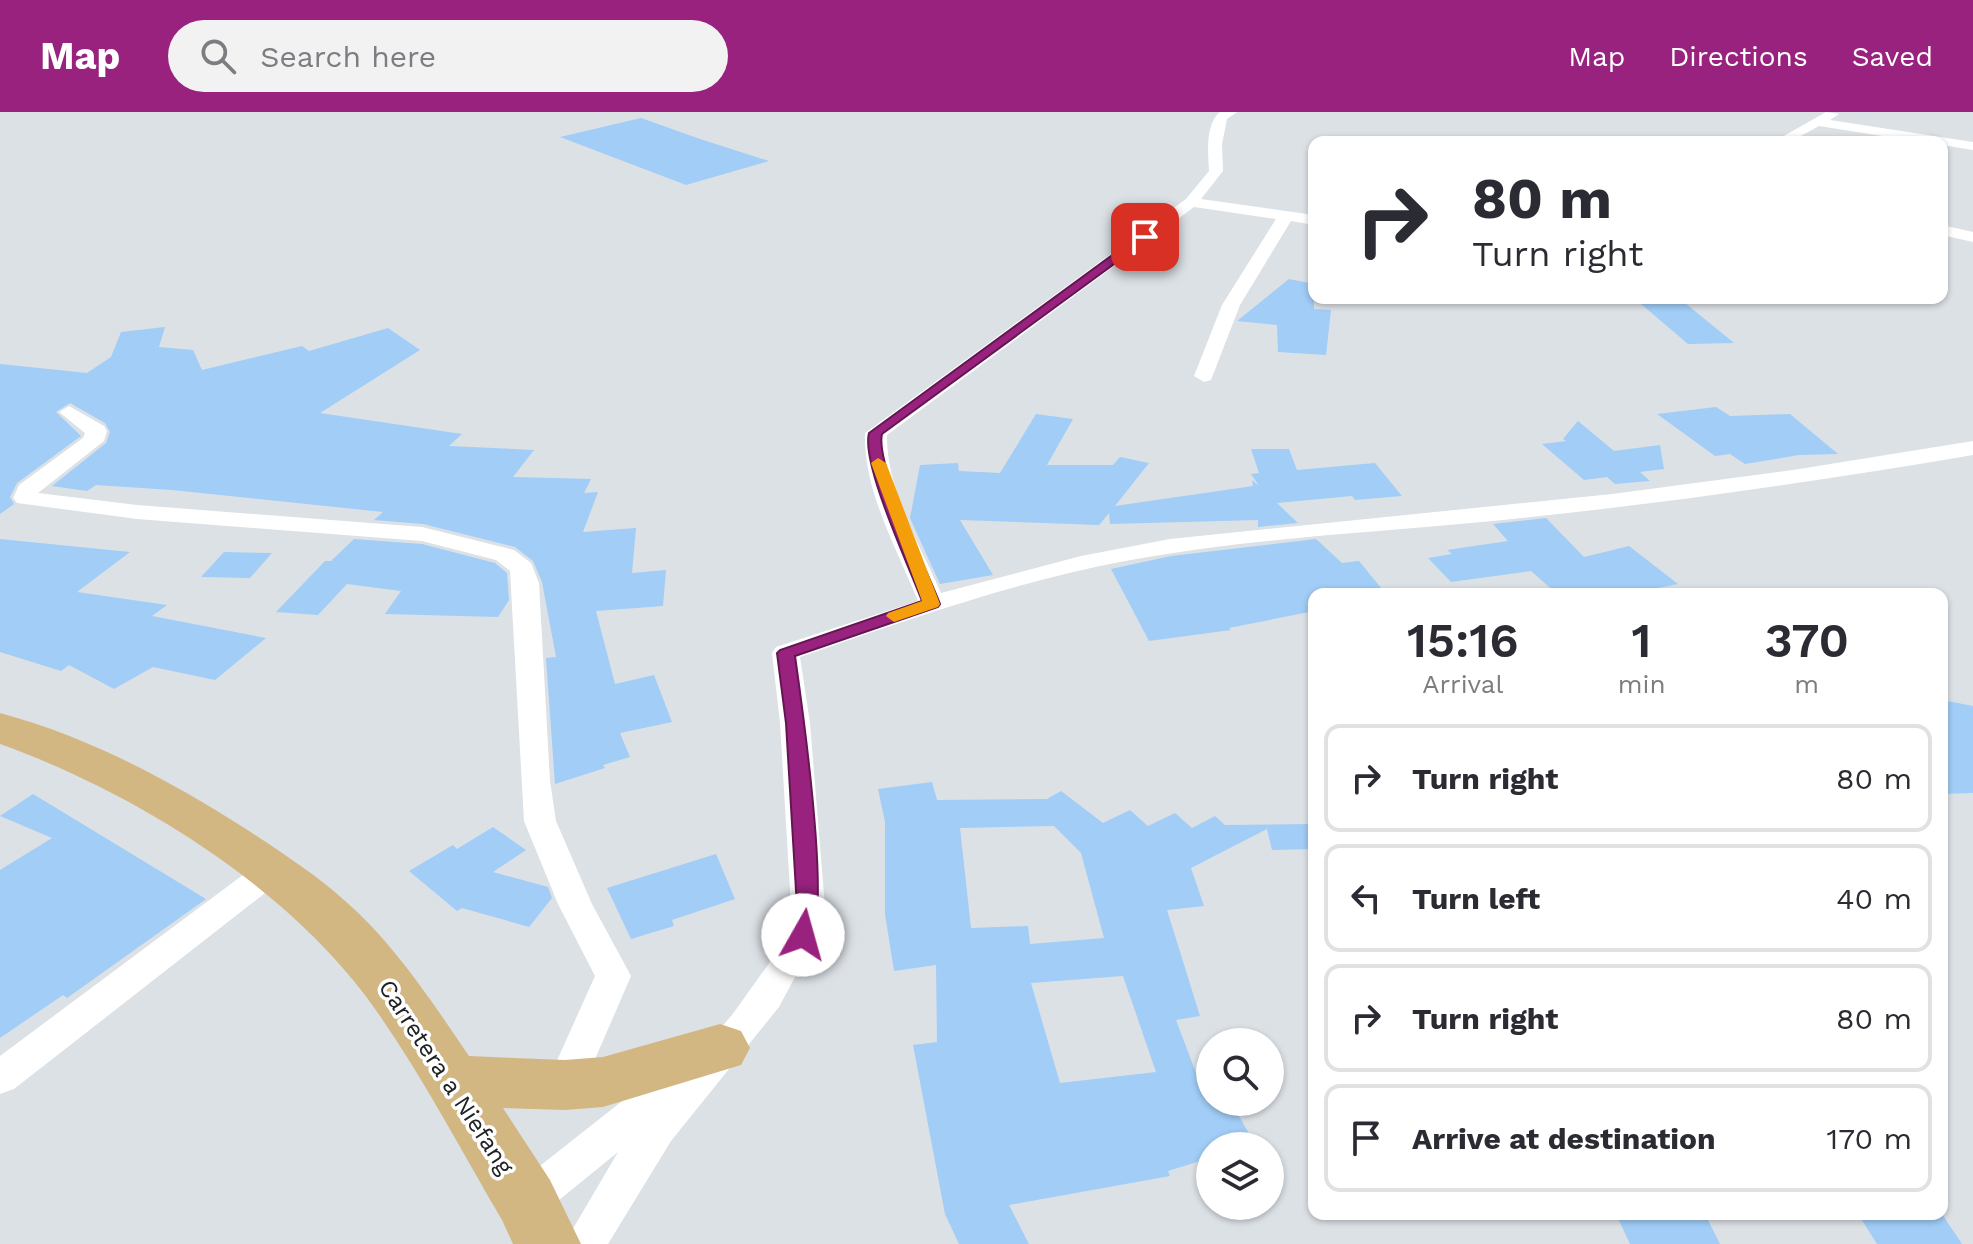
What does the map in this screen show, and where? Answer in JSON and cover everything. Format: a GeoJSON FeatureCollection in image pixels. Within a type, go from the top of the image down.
{"type":"FeatureCollection","features":[{"type":"Feature","properties":{"kind":"main road","name":"Carretera a Niefang"},"geometry":{"type":"LineString","coordinates":[[0,728],[77,755],[168,802],[271,871],[327,915],[400,999],[454,1081],[537,1222]]}},
{"type":"Feature","properties":{"kind":"main road"},"geometry":{"type":"LineString","coordinates":[[454,1081],[565,1085],[603,1082],[727,1042]]}},
{"type":"Feature","properties":{"kind":"street"},"geometry":{"type":"LineString","coordinates":[[932,604],[886,487],[873,444],[876,433],[1191,202],[1216,171],[1215,144],[1221,117],[1230,112]]}},
{"type":"Feature","properties":{"kind":"street"},"geometry":{"type":"LineString","coordinates":[[1791,136],[1836,112]]}},
{"type":"Feature","properties":{"kind":"street"},"geometry":{"type":"LineString","coordinates":[[1816,122],[1908,136]]}},
{"type":"Feature","properties":{"kind":"street"},"geometry":{"type":"LineString","coordinates":[[1948,142],[1973,146]]}},
{"type":"Feature","properties":{"kind":"street"},"geometry":{"type":"LineString","coordinates":[[1191,202],[1308,219]]}},
{"type":"Feature","properties":{"kind":"street"},"geometry":{"type":"LineString","coordinates":[[1204,376],[1231,305],[1286,216]]}},
{"type":"Feature","properties":{"kind":"street"},"geometry":{"type":"LineString","coordinates":[[1948,231],[1973,237]]}},
{"type":"Feature","properties":{"kind":"street"},"geometry":{"type":"LineString","coordinates":[[69,412],[96,431],[93,441],[27,490],[25,498],[153,514],[422,534],[505,555],[522,568],[526,583],[535,781],[540,821],[575,904],[613,976],[565,1085]]}},
{"type":"Feature","properties":{"kind":"street"},"geometry":{"type":"LineString","coordinates":[[585,1244],[617,1184],[787,964],[803,935],[808,907],[795,723],[786,653],[932,604],[1028,576],[1111,557],[1225,539],[1524,510],[1757,481],[1973,448]]}},
{"type":"Feature","properties":{"kind":"street"},"geometry":{"type":"LineString","coordinates":[[0,1078],[271,871]]}},
{"type":"Feature","properties":{"kind":"street"},"geometry":{"type":"LineString","coordinates":[[537,1222],[727,1042]]}},
{"type":"Feature","properties":{"kind":"building"},"geometry":{"type":"Polygon","coordinates":[[[641,118],[769,161],[686,185],[560,137],[641,118]]]}},
{"type":"Feature","properties":{"kind":"building"},"geometry":{"type":"Polygon","coordinates":[[[1289,279],[1308,283],[1308,304],[1314,304],[1314,309],[1331,310],[1326,355],[1278,352],[1277,325],[1237,321],[1289,279]]]}},
{"type":"Feature","properties":{"kind":"building"},"geometry":{"type":"Polygon","coordinates":[[[1641,304],[1686,304],[1734,343],[1688,344],[1641,304]]]}},
{"type":"Feature","properties":{"kind":"building"},"geometry":{"type":"Polygon","coordinates":[[[165,327],[159,347],[193,350],[202,370],[302,346],[309,351],[388,328],[420,350],[320,413],[462,434],[449,446],[534,450],[513,477],[591,479],[584,493],[598,492],[583,532],[636,528],[632,573],[666,570],[663,606],[596,611],[615,684],[654,675],[672,722],[620,733],[630,757],[555,784],[546,658],[556,657],[542,582],[533,561],[515,547],[423,524],[374,520],[383,512],[172,490],[96,485],[87,491],[52,486],[106,443],[110,432],[105,423],[70,403],[56,412],[81,436],[17,483],[10,497],[14,504],[0,514],[0,364],[87,373],[111,357],[121,332],[165,327]]]}},
{"type":"Feature","properties":{"kind":"building"},"geometry":{"type":"Polygon","coordinates":[[[1716,407],[1730,416],[1790,414],[1838,454],[1799,455],[1745,464],[1730,454],[1715,456],[1657,414],[1716,407]]]}},
{"type":"Feature","properties":{"kind":"building"},"geometry":{"type":"Polygon","coordinates":[[[1036,414],[1073,419],[1047,465],[1113,465],[1120,457],[1149,463],[1115,506],[1253,486],[1252,480],[1259,486],[1251,474],[1259,473],[1251,449],[1289,449],[1297,470],[1375,463],[1402,496],[1355,500],[1352,496],[1277,503],[1298,523],[1258,527],[1258,520],[1110,524],[1109,513],[1099,525],[960,520],[993,575],[940,584],[910,518],[920,465],[958,463],[959,471],[1000,473],[1036,414]]]}},
{"type":"Feature","properties":{"kind":"building"},"geometry":{"type":"Polygon","coordinates":[[[1578,421],[1614,451],[1660,445],[1664,469],[1640,472],[1650,481],[1615,484],[1607,477],[1584,480],[1542,444],[1566,441],[1563,439],[1578,421]]]}},
{"type":"Feature","properties":{"kind":"building"},"geometry":{"type":"Polygon","coordinates":[[[1546,518],[1584,557],[1629,546],[1678,584],[1658,588],[1550,588],[1531,571],[1451,582],[1428,558],[1452,554],[1447,550],[1508,541],[1493,524],[1546,518]]]}},
{"type":"Feature","properties":{"kind":"building"},"geometry":{"type":"Polygon","coordinates":[[[0,539],[130,552],[77,592],[167,605],[152,616],[266,638],[215,680],[153,667],[114,689],[69,665],[61,671],[0,652],[0,539]]]}},
{"type":"Feature","properties":{"kind":"building"},"geometry":{"type":"Polygon","coordinates":[[[354,539],[422,544],[495,563],[507,573],[509,600],[498,617],[385,614],[401,591],[347,584],[318,615],[276,612],[325,561],[331,561],[354,539]]]}},
{"type":"Feature","properties":{"kind":"building"},"geometry":{"type":"Polygon","coordinates":[[[1316,539],[1342,563],[1359,561],[1381,588],[1308,588],[1308,612],[1229,628],[1231,630],[1149,641],[1111,569],[1171,556],[1316,539]]]}},
{"type":"Feature","properties":{"kind":"building"},"geometry":{"type":"Polygon","coordinates":[[[224,552],[272,553],[250,578],[201,577],[224,552]]]}},
{"type":"Feature","properties":{"kind":"building"},"geometry":{"type":"Polygon","coordinates":[[[1948,701],[1973,706],[1973,793],[1948,794],[1948,701]]]}},
{"type":"Feature","properties":{"kind":"building"},"geometry":{"type":"Polygon","coordinates":[[[932,782],[937,800],[1047,799],[1061,791],[1103,823],[1130,810],[1148,826],[1175,813],[1192,828],[1215,816],[1225,825],[1308,824],[1308,849],[1272,850],[1267,829],[1191,868],[1204,906],[1167,910],[1200,1016],[1176,1020],[1196,1073],[1196,1116],[1239,1116],[1248,1132],[1196,1132],[1196,1162],[1168,1171],[1170,1176],[1009,1205],[1029,1244],[959,1244],[945,1214],[913,1045],[937,1042],[936,965],[894,971],[885,914],[885,822],[878,789],[932,782]],[[1054,826],[960,828],[971,928],[1028,926],[1030,944],[1104,938],[1081,853],[1054,826]],[[1123,976],[1031,983],[1060,1083],[1156,1072],[1123,976]]]}},
{"type":"Feature","properties":{"kind":"building"},"geometry":{"type":"Polygon","coordinates":[[[33,794],[206,899],[67,998],[63,995],[0,1038],[0,870],[52,838],[0,816],[33,794]]]}},
{"type":"Feature","properties":{"kind":"building"},"geometry":{"type":"Polygon","coordinates":[[[493,827],[526,850],[493,872],[548,887],[552,898],[529,927],[462,908],[457,911],[409,871],[453,845],[457,849],[493,827]]]}},
{"type":"Feature","properties":{"kind":"building"},"geometry":{"type":"Polygon","coordinates":[[[716,854],[735,899],[672,920],[674,926],[631,939],[607,888],[716,854]]]}},
{"type":"Feature","properties":{"kind":"building"},"geometry":{"type":"Polygon","coordinates":[[[1619,1220],[1708,1220],[1720,1244],[1630,1244],[1619,1220]]]}},
{"type":"Feature","properties":{"kind":"building"},"geometry":{"type":"Polygon","coordinates":[[[1862,1220],[1946,1220],[1962,1244],[1877,1244],[1862,1220]]]}},
{"type":"Feature","properties":{"kind":"slow traffic"},"geometry":{"type":"LineString","coordinates":[[878,463],[932,604],[894,616]]}},
{"type":"Feature","properties":{"kind":"route"},"geometry":{"type":"LineString","coordinates":[[803,935],[808,907],[795,723],[786,653],[932,604],[886,487],[873,444],[876,433],[1145,237]]}}]}
